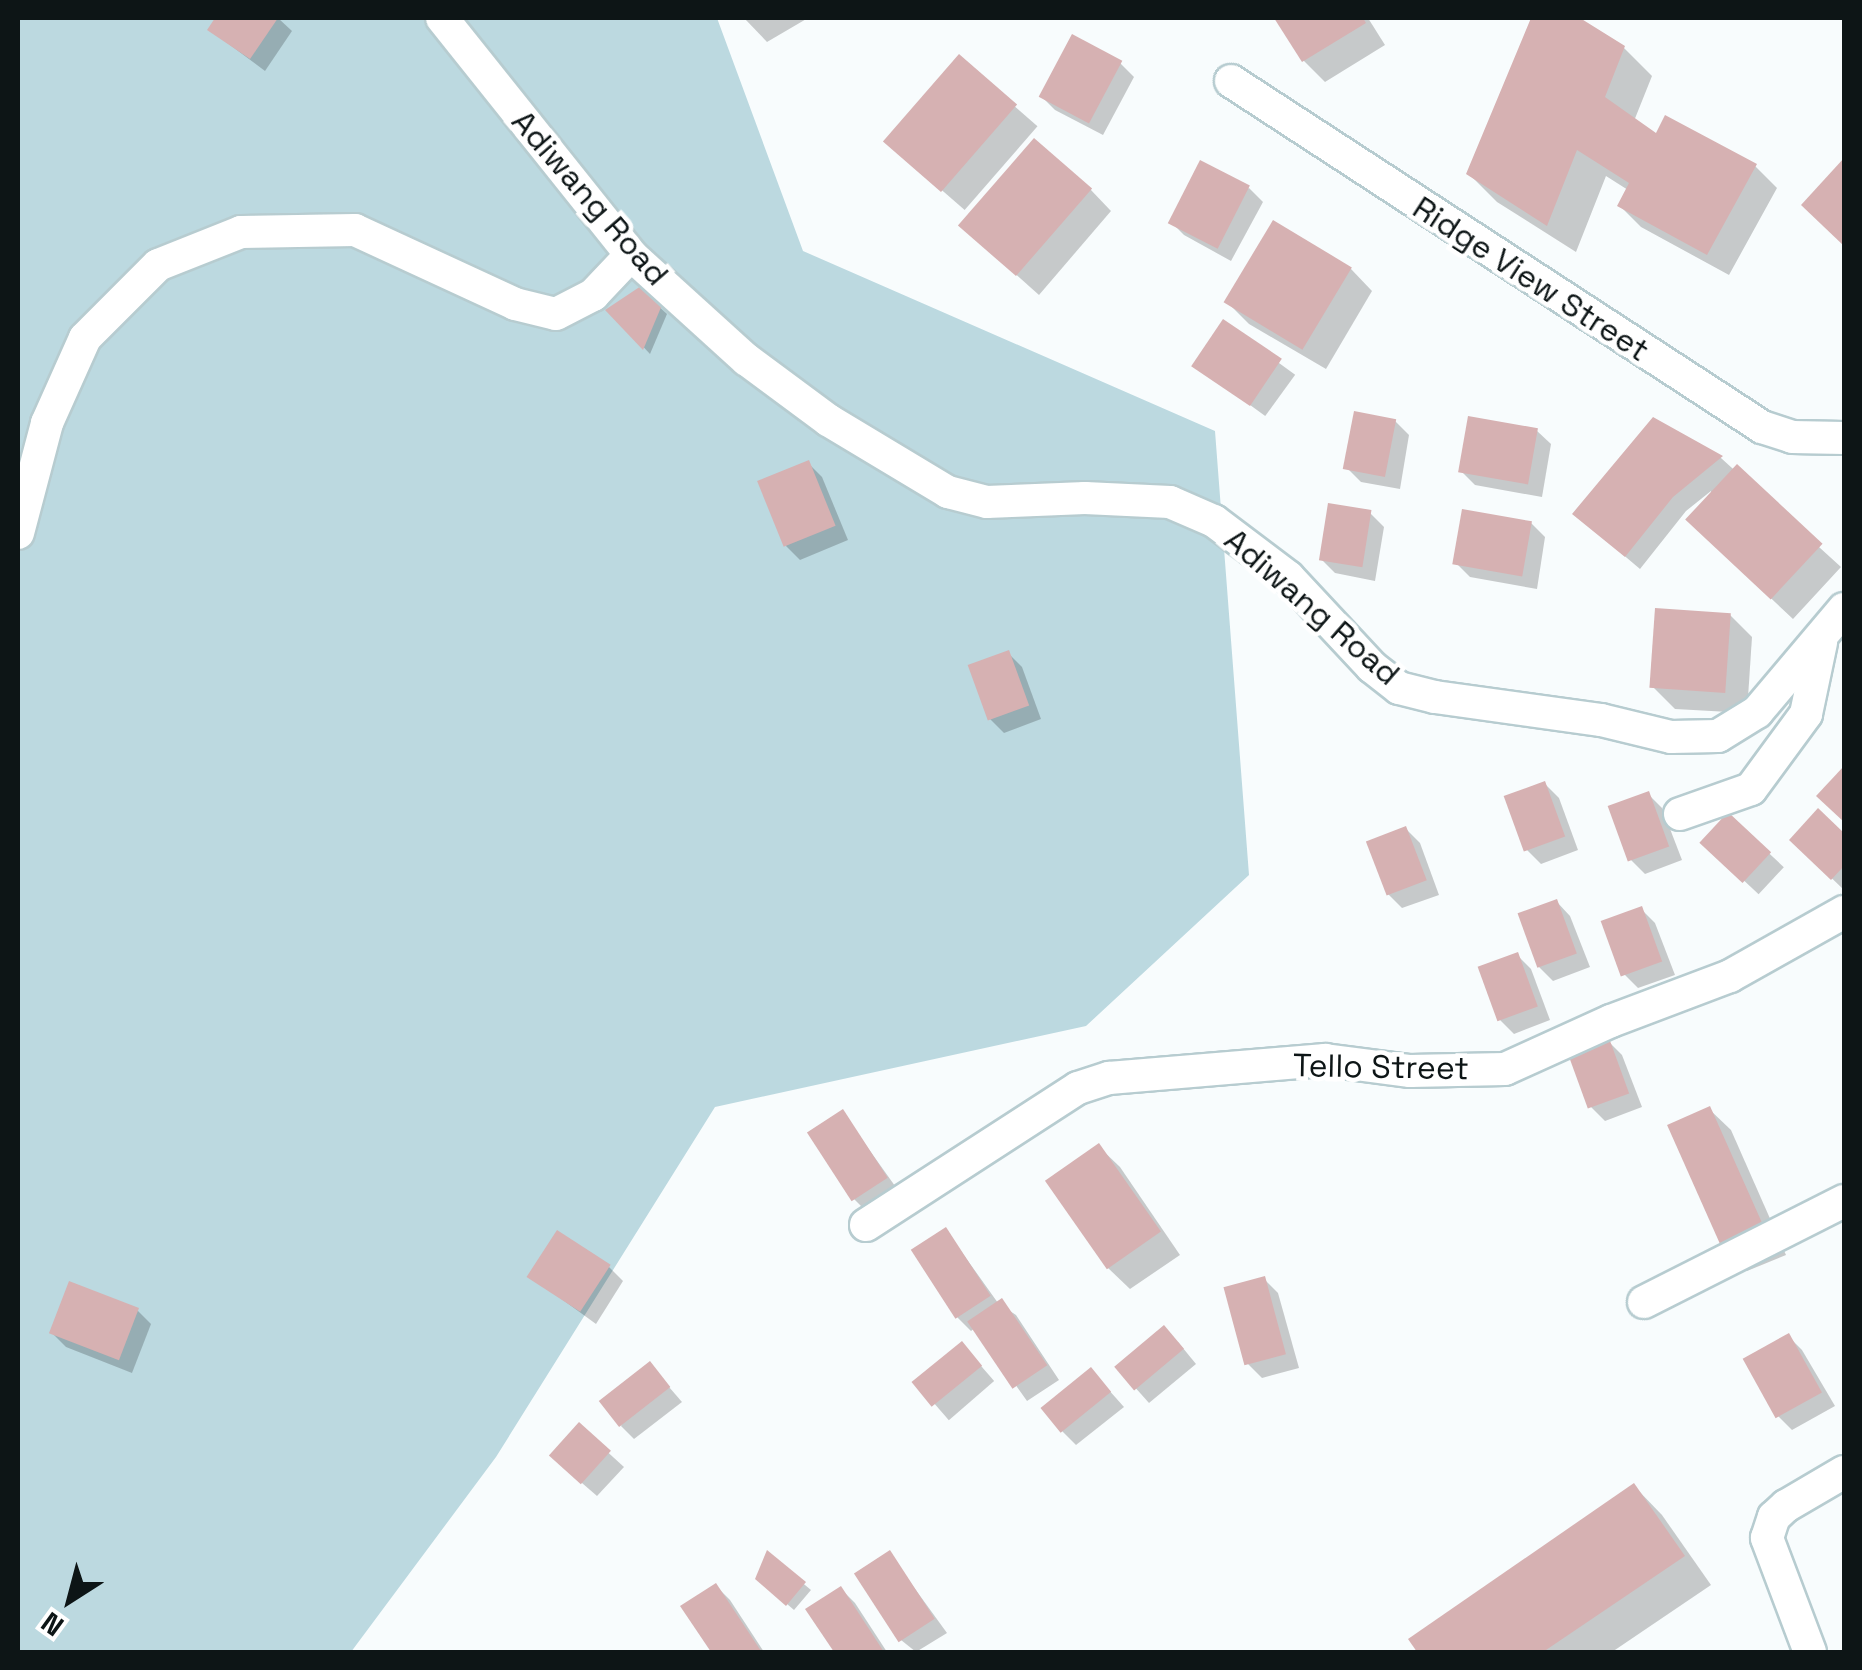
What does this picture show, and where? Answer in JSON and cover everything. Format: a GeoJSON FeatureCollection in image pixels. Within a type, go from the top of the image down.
{"type":"FeatureCollection","features":[{"type":"Feature","properties":{"kind":"street","name":"Adiwang Road"},"geometry":{"type":"LineString","coordinates":[[442,18],[631,255],[747,360],[901,468],[948,492],[986,502],[1085,498],[1170,502],[1214,521],[1288,577],[1372,667],[1399,688],[1435,698],[1601,720],[1670,737],[1718,736],[1757,712],[1844,609]]}},
{"type":"Feature","properties":{"kind":"street","name":"Ridge View Street"},"geometry":{"type":"LineString","coordinates":[[1231,82],[1762,427],[1792,438],[1844,438]]}},
{"type":"Feature","properties":{"kind":"street"},"geometry":{"type":"LineString","coordinates":[[18,533],[47,423],[85,338],[158,265],[242,232],[355,230],[515,304],[556,314],[592,295],[631,255]]}},
{"type":"Feature","properties":{"kind":"street"},"geometry":{"type":"LineString","coordinates":[[1680,814],[1751,789],[1806,714],[1822,639]]}},
{"type":"Feature","properties":{"kind":"street","name":"Tello Street"},"geometry":{"type":"LineString","coordinates":[[866,1225],[1078,1088],[1109,1078],[1324,1060],[1410,1070],[1505,1069],[1611,1021],[1730,976],[1844,912]]}},
{"type":"Feature","properties":{"kind":"street"},"geometry":{"type":"LineString","coordinates":[[1644,1302],[1844,1201]]}},
{"type":"Feature","properties":{"kind":"street"},"geometry":{"type":"LineString","coordinates":[[1810,1652],[1767,1538],[1774,1517],[1786,1506],[1844,1472]]}},
{"type":"Feature","properties":{"kind":"shaded area"},"geometry":{"type":"Polygon","coordinates":[[[18,18],[717,18],[803,251],[1215,431],[1249,875],[1086,1026],[715,1107],[496,1457],[351,1652],[18,1652],[18,18]]]}},
{"type":"Feature","properties":{"kind":"building"},"geometry":{"type":"Polygon","coordinates":[[[215,18],[278,18],[250,59],[207,30],[215,18]]]}},
{"type":"Feature","properties":{"kind":"building"},"geometry":{"type":"Polygon","coordinates":[[[1274,18],[1363,18],[1366,23],[1302,62],[1274,18]]]}},
{"type":"Feature","properties":{"kind":"building"},"geometry":{"type":"Polygon","coordinates":[[[1531,18],[1580,18],[1625,46],[1605,97],[1656,133],[1665,115],[1757,164],[1707,255],[1617,206],[1629,183],[1577,150],[1547,226],[1466,174],[1531,18]]]}},
{"type":"Feature","properties":{"kind":"building"},"geometry":{"type":"Polygon","coordinates":[[[1072,34],[1122,61],[1089,123],[1039,97],[1072,34]]]}},
{"type":"Feature","properties":{"kind":"building"},"geometry":{"type":"Polygon","coordinates":[[[959,54],[1017,105],[941,192],[883,142],[959,54]]]}},
{"type":"Feature","properties":{"kind":"building"},"geometry":{"type":"Polygon","coordinates":[[[1034,138],[1092,189],[1016,276],[958,226],[1034,138]]]}},
{"type":"Feature","properties":{"kind":"building"},"geometry":{"type":"Polygon","coordinates":[[[1844,158],[1844,246],[1801,205],[1844,158]]]}},
{"type":"Feature","properties":{"kind":"building"},"geometry":{"type":"Polygon","coordinates":[[[1200,160],[1250,185],[1218,249],[1168,223],[1200,160]]]}},
{"type":"Feature","properties":{"kind":"building"},"geometry":{"type":"Polygon","coordinates":[[[1273,220],[1352,267],[1302,350],[1224,302],[1273,220]]]}},
{"type":"Feature","properties":{"kind":"building"},"geometry":{"type":"Polygon","coordinates":[[[641,286],[662,305],[643,350],[605,310],[641,286]]]}},
{"type":"Feature","properties":{"kind":"building"},"geometry":{"type":"Polygon","coordinates":[[[1223,319],[1282,359],[1250,406],[1191,366],[1223,319]]]}},
{"type":"Feature","properties":{"kind":"building"},"geometry":{"type":"Polygon","coordinates":[[[1354,411],[1396,419],[1385,477],[1343,469],[1354,411]]]}},
{"type":"Feature","properties":{"kind":"building"},"geometry":{"type":"Polygon","coordinates":[[[1468,416],[1538,428],[1528,484],[1458,472],[1468,416]]]}},
{"type":"Feature","properties":{"kind":"building"},"geometry":{"type":"Polygon","coordinates":[[[1653,417],[1723,456],[1673,497],[1625,557],[1572,514],[1653,417]]]}},
{"type":"Feature","properties":{"kind":"building"},"geometry":{"type":"Polygon","coordinates":[[[809,460],[836,526],[784,547],[757,481],[809,460]]]}},
{"type":"Feature","properties":{"kind":"building"},"geometry":{"type":"Polygon","coordinates":[[[1737,464],[1823,544],[1771,599],[1685,520],[1737,464]]]}},
{"type":"Feature","properties":{"kind":"building"},"geometry":{"type":"Polygon","coordinates":[[[1328,503],[1371,510],[1362,567],[1319,560],[1328,503]]]}},
{"type":"Feature","properties":{"kind":"building"},"geometry":{"type":"Polygon","coordinates":[[[1462,509],[1532,521],[1522,576],[1452,564],[1462,509]]]}},
{"type":"Feature","properties":{"kind":"building"},"geometry":{"type":"Polygon","coordinates":[[[1655,608],[1731,613],[1725,693],[1649,688],[1655,608]]]}},
{"type":"Feature","properties":{"kind":"building"},"geometry":{"type":"Polygon","coordinates":[[[1009,650],[1029,705],[988,720],[968,665],[1009,650]]]}},
{"type":"Feature","properties":{"kind":"building"},"geometry":{"type":"Polygon","coordinates":[[[1844,766],[1844,822],[1816,796],[1844,766]]]}},
{"type":"Feature","properties":{"kind":"building"},"geometry":{"type":"Polygon","coordinates":[[[1545,781],[1565,836],[1524,851],[1504,796],[1545,781]]]}},
{"type":"Feature","properties":{"kind":"building"},"geometry":{"type":"Polygon","coordinates":[[[1649,791],[1669,846],[1628,861],[1608,806],[1649,791]]]}},
{"type":"Feature","properties":{"kind":"building"},"geometry":{"type":"Polygon","coordinates":[[[1818,808],[1844,833],[1844,866],[1831,880],[1789,840],[1818,808]]]}},
{"type":"Feature","properties":{"kind":"building"},"geometry":{"type":"Polygon","coordinates":[[[1728,812],[1771,852],[1743,883],[1699,843],[1728,812]]]}},
{"type":"Feature","properties":{"kind":"building"},"geometry":{"type":"Polygon","coordinates":[[[1406,826],[1427,880],[1387,896],[1366,841],[1406,826]]]}},
{"type":"Feature","properties":{"kind":"building"},"geometry":{"type":"Polygon","coordinates":[[[1557,899],[1577,954],[1537,968],[1518,913],[1557,899]]]}},
{"type":"Feature","properties":{"kind":"building"},"geometry":{"type":"Polygon","coordinates":[[[1642,906],[1662,961],[1621,976],[1601,921],[1642,906]]]}},
{"type":"Feature","properties":{"kind":"building"},"geometry":{"type":"Polygon","coordinates":[[[1518,952],[1538,1007],[1497,1021],[1478,967],[1518,952]]]}},
{"type":"Feature","properties":{"kind":"building"},"geometry":{"type":"Polygon","coordinates":[[[1609,1038],[1629,1093],[1588,1108],[1568,1053],[1609,1038]]]}},
{"type":"Feature","properties":{"kind":"building"},"geometry":{"type":"Polygon","coordinates":[[[1710,1106],[1767,1233],[1724,1252],[1667,1125],[1710,1106]]]}},
{"type":"Feature","properties":{"kind":"building"},"geometry":{"type":"Polygon","coordinates":[[[843,1109],[888,1178],[852,1201],[807,1132],[843,1109]]]}},
{"type":"Feature","properties":{"kind":"building"},"geometry":{"type":"Polygon","coordinates":[[[1099,1143],[1161,1231],[1107,1269],[1045,1181],[1099,1143]]]}},
{"type":"Feature","properties":{"kind":"building"},"geometry":{"type":"Polygon","coordinates":[[[946,1227],[991,1296],[955,1319],[911,1250],[946,1227]]]}},
{"type":"Feature","properties":{"kind":"building"},"geometry":{"type":"Polygon","coordinates":[[[557,1230],[611,1265],[580,1312],[527,1277],[557,1230]]]}},
{"type":"Feature","properties":{"kind":"building"},"geometry":{"type":"Polygon","coordinates":[[[1265,1276],[1286,1354],[1244,1365],[1223,1287],[1265,1276]]]}},
{"type":"Feature","properties":{"kind":"building"},"geometry":{"type":"Polygon","coordinates":[[[69,1281],[139,1308],[119,1360],[49,1333],[69,1281]]]}},
{"type":"Feature","properties":{"kind":"building"},"geometry":{"type":"Polygon","coordinates":[[[1002,1298],[1047,1365],[1012,1389],[967,1321],[1002,1298]]]}},
{"type":"Feature","properties":{"kind":"building"},"geometry":{"type":"Polygon","coordinates":[[[1164,1325],[1184,1349],[1134,1391],[1114,1367],[1164,1325]]]}},
{"type":"Feature","properties":{"kind":"building"},"geometry":{"type":"Polygon","coordinates":[[[1789,1333],[1822,1392],[1776,1418],[1743,1359],[1789,1333]]]}},
{"type":"Feature","properties":{"kind":"building"},"geometry":{"type":"Polygon","coordinates":[[[962,1341],[982,1366],[932,1407],[911,1382],[962,1341]]]}},
{"type":"Feature","properties":{"kind":"building"},"geometry":{"type":"Polygon","coordinates":[[[650,1361],[670,1387],[619,1427],[599,1401],[650,1361]]]}},
{"type":"Feature","properties":{"kind":"building"},"geometry":{"type":"Polygon","coordinates":[[[1091,1367],[1111,1392],[1061,1433],[1040,1408],[1091,1367]]]}},
{"type":"Feature","properties":{"kind":"building"},"geometry":{"type":"Polygon","coordinates":[[[579,1422],[611,1451],[581,1484],[549,1455],[579,1422]]]}},
{"type":"Feature","properties":{"kind":"building"},"geometry":{"type":"Polygon","coordinates":[[[1634,1483],[1685,1556],[1543,1652],[1417,1652],[1408,1639],[1634,1483]]]}},
{"type":"Feature","properties":{"kind":"building"},"geometry":{"type":"Polygon","coordinates":[[[767,1550],[806,1582],[786,1606],[755,1579],[767,1550]]]}},
{"type":"Feature","properties":{"kind":"building"},"geometry":{"type":"Polygon","coordinates":[[[890,1550],[935,1619],[899,1642],[854,1573],[890,1550]]]}},
{"type":"Feature","properties":{"kind":"building"},"geometry":{"type":"Polygon","coordinates":[[[716,1583],[761,1651],[711,1652],[680,1606],[716,1583]]]}},
{"type":"Feature","properties":{"kind":"building"},"geometry":{"type":"Polygon","coordinates":[[[841,1586],[884,1652],[834,1652],[805,1609],[841,1586]]]}}]}
